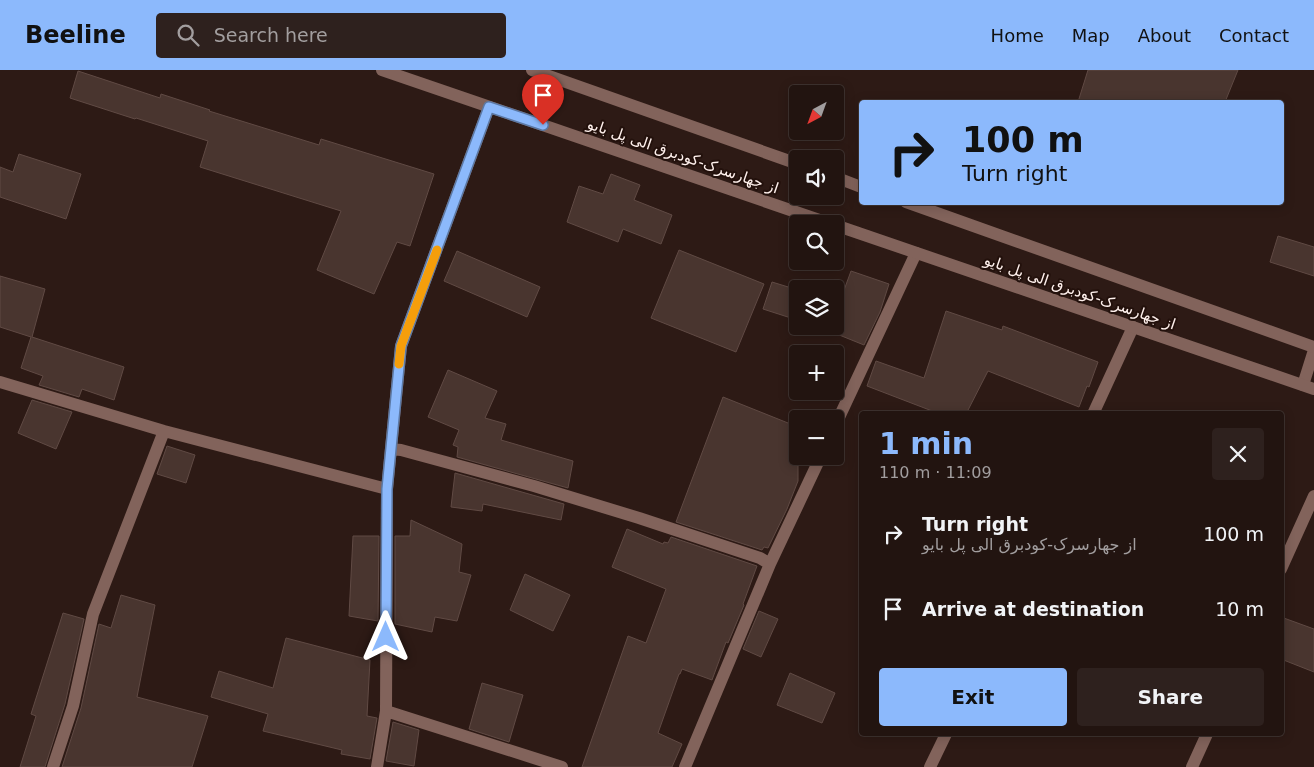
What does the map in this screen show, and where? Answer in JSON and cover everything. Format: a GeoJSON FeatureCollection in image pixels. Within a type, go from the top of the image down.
{"type":"FeatureCollection","features":[{"type":"Feature","properties":{"kind":"street","name":"از جهارسرک-کودبرق الی پل بایو"},"geometry":{"type":"LineString","coordinates":[[382,70],[805,215]]}},
{"type":"Feature","properties":{"kind":"street","name":"از جهارسرک-کودبرق الی پل بایو"},"geometry":{"type":"LineString","coordinates":[[532,70],[789,161]]}},
{"type":"Feature","properties":{"kind":"street"},"geometry":{"type":"LineString","coordinates":[[377,767],[386,710],[387,489],[401,346],[489,107]]}},
{"type":"Feature","properties":{"kind":"street"},"geometry":{"type":"LineString","coordinates":[[844,180],[859,186]]}},
{"type":"Feature","properties":{"kind":"street","name":"از جهارسرک-کودبرق الی پل بایو"},"geometry":{"type":"LineString","coordinates":[[914,205],[1314,349]]}},
{"type":"Feature","properties":{"kind":"street","name":"از جهارسرک-کودبرق الی پل بایو"},"geometry":{"type":"LineString","coordinates":[[844,228],[1308,387]]}},
{"type":"Feature","properties":{"kind":"street"},"geometry":{"type":"LineString","coordinates":[[842,410],[916,253]]}},
{"type":"Feature","properties":{"kind":"street"},"geometry":{"type":"LineString","coordinates":[[1094,411],[1133,327]]}},
{"type":"Feature","properties":{"kind":"street"},"geometry":{"type":"LineString","coordinates":[[1308,387],[1314,349]]}},
{"type":"Feature","properties":{"kind":"street"},"geometry":{"type":"LineString","coordinates":[[0,382],[164,430],[387,489]]}},
{"type":"Feature","properties":{"kind":"street"},"geometry":{"type":"LineString","coordinates":[[53,767],[72,706],[93,614],[164,430]]}},
{"type":"Feature","properties":{"kind":"street"},"geometry":{"type":"LineString","coordinates":[[391,449],[401,450],[543,489],[639,518],[760,558],[770,564]]}},
{"type":"Feature","properties":{"kind":"street"},"geometry":{"type":"LineString","coordinates":[[685,767],[770,564],[817,465]]}},
{"type":"Feature","properties":{"kind":"street"},"geometry":{"type":"LineString","coordinates":[[1284,562],[1314,496]]}},
{"type":"Feature","properties":{"kind":"street"},"geometry":{"type":"LineString","coordinates":[[386,710],[562,767]]}},
{"type":"Feature","properties":{"kind":"street"},"geometry":{"type":"LineString","coordinates":[[930,767],[945,736]]}},
{"type":"Feature","properties":{"kind":"street"},"geometry":{"type":"LineString","coordinates":[[1192,767],[1206,736]]}},
{"type":"Feature","properties":{"kind":"building"},"geometry":{"type":"Polygon","coordinates":[[[1088,70],[1238,70],[1226,100],[1079,100],[1088,70]]]}},
{"type":"Feature","properties":{"kind":"building"},"geometry":{"type":"Polygon","coordinates":[[[78,71],[160,98],[161,94],[319,145],[321,139],[434,174],[410,246],[397,242],[374,294],[317,270],[341,211],[200,167],[208,141],[70,98],[78,71]]]}},
{"type":"Feature","properties":{"kind":"building"},"geometry":{"type":"Polygon","coordinates":[[[19,154],[81,174],[66,219],[0,197],[0,167],[13,172],[19,154]]]}},
{"type":"Feature","properties":{"kind":"building"},"geometry":{"type":"Polygon","coordinates":[[[611,174],[640,185],[634,200],[672,215],[661,244],[623,229],[618,242],[567,222],[579,186],[603,194],[611,174]]]}},
{"type":"Feature","properties":{"kind":"building"},"geometry":{"type":"Polygon","coordinates":[[[1278,236],[1314,247],[1314,276],[1270,262],[1278,236]]]}},
{"type":"Feature","properties":{"kind":"building"},"geometry":{"type":"Polygon","coordinates":[[[679,250],[764,284],[736,352],[651,318],[679,250]]]}},
{"type":"Feature","properties":{"kind":"building"},"geometry":{"type":"Polygon","coordinates":[[[457,251],[540,287],[527,317],[444,281],[457,251]]]}},
{"type":"Feature","properties":{"kind":"building"},"geometry":{"type":"Polygon","coordinates":[[[851,271],[889,284],[880,312],[864,345],[839,335],[844,335],[844,290],[851,271]]]}},
{"type":"Feature","properties":{"kind":"building"},"geometry":{"type":"Polygon","coordinates":[[[0,276],[45,289],[32,337],[124,367],[114,400],[82,389],[79,397],[39,385],[43,376],[21,368],[31,337],[0,327],[0,276]]]}},
{"type":"Feature","properties":{"kind":"building"},"geometry":{"type":"Polygon","coordinates":[[[772,282],[789,287],[789,317],[763,309],[772,282]]]}},
{"type":"Feature","properties":{"kind":"building"},"geometry":{"type":"Polygon","coordinates":[[[946,311],[1002,330],[1003,326],[1098,362],[1079,407],[988,371],[968,411],[932,411],[867,386],[876,361],[924,378],[946,311]]]}},
{"type":"Feature","properties":{"kind":"building"},"geometry":{"type":"Polygon","coordinates":[[[448,370],[497,391],[485,418],[506,424],[501,440],[573,461],[568,488],[457,457],[458,447],[453,445],[459,430],[428,417],[448,370]]]}},
{"type":"Feature","properties":{"kind":"building"},"geometry":{"type":"Polygon","coordinates":[[[723,397],[789,423],[789,465],[798,465],[798,481],[768,548],[764,547],[762,550],[676,522],[723,397]]]}},
{"type":"Feature","properties":{"kind":"building"},"geometry":{"type":"Polygon","coordinates":[[[32,400],[72,412],[56,449],[18,433],[32,400]]]}},
{"type":"Feature","properties":{"kind":"building"},"geometry":{"type":"Polygon","coordinates":[[[167,446],[195,455],[186,483],[157,474],[167,446]]]}},
{"type":"Feature","properties":{"kind":"building"},"geometry":{"type":"Polygon","coordinates":[[[455,473],[564,504],[561,520],[483,504],[482,511],[451,507],[455,473]]]}},
{"type":"Feature","properties":{"kind":"building"},"geometry":{"type":"Polygon","coordinates":[[[411,520],[462,544],[459,572],[471,575],[457,621],[435,617],[432,632],[395,624],[395,536],[410,536],[411,520]]]}},
{"type":"Feature","properties":{"kind":"building"},"geometry":{"type":"Polygon","coordinates":[[[627,529],[663,544],[664,542],[668,543],[671,537],[757,566],[744,605],[728,643],[726,642],[712,680],[682,669],[679,674],[658,733],[682,744],[672,767],[582,767],[628,636],[646,643],[666,589],[612,567],[627,529]]]}},
{"type":"Feature","properties":{"kind":"building"},"geometry":{"type":"Polygon","coordinates":[[[353,536],[379,536],[378,621],[349,616],[353,536]]]}},
{"type":"Feature","properties":{"kind":"building"},"geometry":{"type":"Polygon","coordinates":[[[525,574],[570,595],[553,631],[510,610],[525,574]]]}},
{"type":"Feature","properties":{"kind":"building"},"geometry":{"type":"Polygon","coordinates":[[[121,595],[155,605],[137,697],[208,716],[192,767],[62,767],[81,708],[99,624],[111,628],[121,595]]]}},
{"type":"Feature","properties":{"kind":"building"},"geometry":{"type":"Polygon","coordinates":[[[759,611],[778,619],[761,657],[743,649],[759,611]]]}},
{"type":"Feature","properties":{"kind":"building"},"geometry":{"type":"Polygon","coordinates":[[[63,613],[84,619],[65,704],[45,767],[20,767],[36,716],[31,714],[63,613]]]}},
{"type":"Feature","properties":{"kind":"building"},"geometry":{"type":"Polygon","coordinates":[[[1284,618],[1314,629],[1314,672],[1284,660],[1284,618]]]}},
{"type":"Feature","properties":{"kind":"building"},"geometry":{"type":"Polygon","coordinates":[[[286,638],[370,660],[367,716],[377,718],[370,759],[341,754],[342,750],[263,731],[268,714],[211,697],[219,671],[273,688],[286,638]]]}},
{"type":"Feature","properties":{"kind":"building"},"geometry":{"type":"Polygon","coordinates":[[[790,673],[835,693],[822,723],[777,705],[790,673]]]}},
{"type":"Feature","properties":{"kind":"building"},"geometry":{"type":"Polygon","coordinates":[[[482,683],[523,695],[509,742],[469,729],[482,683]]]}},
{"type":"Feature","properties":{"kind":"building"},"geometry":{"type":"Polygon","coordinates":[[[393,722],[419,730],[414,766],[386,761],[393,722]]]}},
{"type":"Feature","properties":{"kind":"slow traffic"},"geometry":{"type":"LineString","coordinates":[[399,364],[401,346],[437,250]]}},
{"type":"Feature","properties":{"kind":"route"},"geometry":{"type":"LineString","coordinates":[[386,637],[387,489],[401,346],[489,107],[543,125]]}}]}
